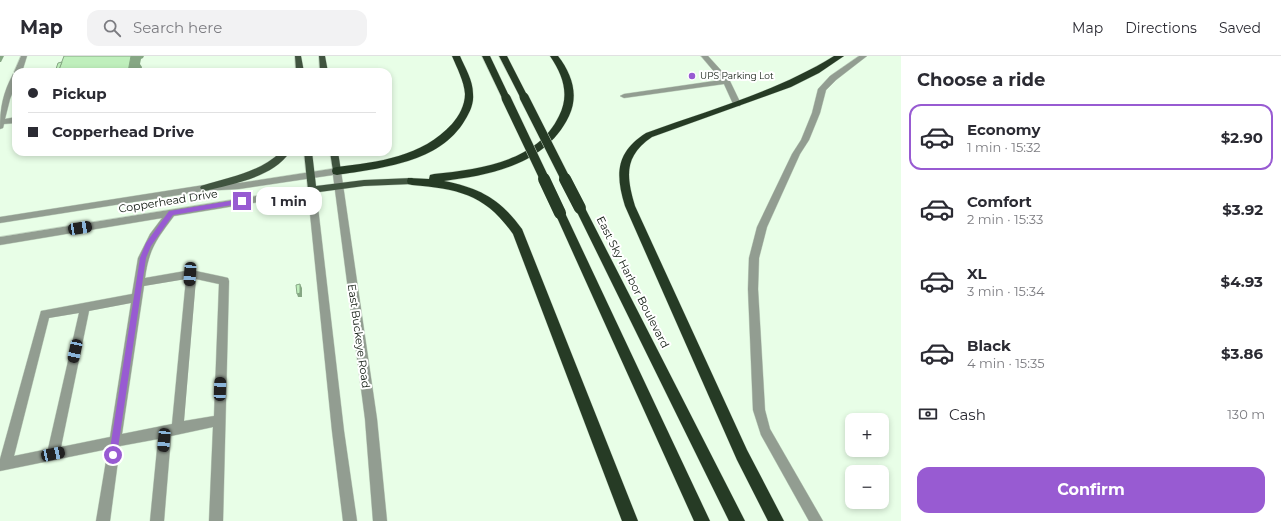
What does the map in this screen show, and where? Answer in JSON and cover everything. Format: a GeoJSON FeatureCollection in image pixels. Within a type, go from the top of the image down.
{"type":"FeatureCollection","features":[{"type":"Feature","properties":{"kind":"highway"},"geometry":{"type":"LineString","coordinates":[[337,171],[408,157],[431,147],[449,134],[461,119],[469,100],[467,84],[456,56]]}},
{"type":"Feature","properties":{"kind":"highway"},"geometry":{"type":"LineString","coordinates":[[486,56],[702,521]]}},
{"type":"Feature","properties":{"kind":"highway","name":"East Sky Harbor Boulevard"},"geometry":{"type":"LineString","coordinates":[[503,56],[736,521]]}},
{"type":"Feature","properties":{"kind":"highway"},"geometry":{"type":"LineString","coordinates":[[412,181],[489,170],[514,161],[545,143],[562,123],[570,97],[570,88],[566,74],[554,56]]}},
{"type":"Feature","properties":{"kind":"highway"},"geometry":{"type":"LineString","coordinates":[[776,521],[745,462],[723,415],[630,206],[624,184],[626,160],[630,151],[641,139],[658,131],[788,86],[840,56]]}},
{"type":"Feature","properties":{"kind":"highway"},"geometry":{"type":"LineString","coordinates":[[412,181],[448,184],[467,189],[498,206],[512,222],[518,232],[549,309],[630,521]]}},
{"type":"Feature","properties":{"kind":"main road"},"geometry":{"type":"LineString","coordinates":[[298,56],[300,68]]}},
{"type":"Feature","properties":{"kind":"main road"},"geometry":{"type":"LineString","coordinates":[[322,56],[324,68]]}},
{"type":"Feature","properties":{"kind":"main road"},"geometry":{"type":"LineString","coordinates":[[204,188],[241,179],[260,172],[282,156]]}},
{"type":"Feature","properties":{"kind":"main road"},"geometry":{"type":"LineString","coordinates":[[309,156],[312,190]]}},
{"type":"Feature","properties":{"kind":"main road","name":"East Buckeye Road"},"geometry":{"type":"LineString","coordinates":[[335,156],[337,171]]}},
{"type":"Feature","properties":{"kind":"main road","name":"Copperhead Drive"},"geometry":{"type":"LineString","coordinates":[[312,190],[376,182],[412,181]]}},
{"type":"Feature","properties":{"kind":"street"},"geometry":{"type":"LineString","coordinates":[[20,68],[24,56]]}},
{"type":"Feature","properties":{"kind":"street"},"geometry":{"type":"LineString","coordinates":[[704,56],[726,81],[737,104]]}},
{"type":"Feature","properties":{"kind":"street"},"geometry":{"type":"LineString","coordinates":[[816,521],[765,431],[759,410],[752,289],[753,265],[762,227],[796,154],[805,140],[816,113],[822,89],[833,78],[864,56]]}},
{"type":"Feature","properties":{"kind":"street"},"geometry":{"type":"LineString","coordinates":[[624,96],[726,81]]}},
{"type":"Feature","properties":{"kind":"street"},"geometry":{"type":"LineString","coordinates":[[0,110],[12,85]]}},
{"type":"Feature","properties":{"kind":"street"},"geometry":{"type":"LineString","coordinates":[[6,99],[1,124],[12,121]]}},
{"type":"Feature","properties":{"kind":"street","name":"Copperhead Drive"},"geometry":{"type":"LineString","coordinates":[[0,220],[204,188],[239,186],[337,171]]}},
{"type":"Feature","properties":{"kind":"street","name":"East Buckeye Road"},"geometry":{"type":"LineString","coordinates":[[337,171],[371,419],[380,521]]}},
{"type":"Feature","properties":{"kind":"street"},"geometry":{"type":"LineString","coordinates":[[312,190],[338,431],[350,521]]}},
{"type":"Feature","properties":{"kind":"street","name":"Copperhead Drive"},"geometry":{"type":"LineString","coordinates":[[0,241],[312,190]]}},
{"type":"Feature","properties":{"kind":"street"},"geometry":{"type":"LineString","coordinates":[[103,521],[143,258],[152,237],[171,213]]}},
{"type":"Feature","properties":{"kind":"street"},"geometry":{"type":"LineString","coordinates":[[0,247],[19,238]]}},
{"type":"Feature","properties":{"kind":"street"},"geometry":{"type":"LineString","coordinates":[[139,283],[190,274],[224,282],[216,521]]}},
{"type":"Feature","properties":{"kind":"street"},"geometry":{"type":"LineString","coordinates":[[178,428],[190,274]]}},
{"type":"Feature","properties":{"kind":"street"},"geometry":{"type":"LineString","coordinates":[[137,298],[45,314],[3,465],[220,420]]}},
{"type":"Feature","properties":{"kind":"street"},"geometry":{"type":"LineString","coordinates":[[53,454],[85,307]]}},
{"type":"Feature","properties":{"kind":"street"},"geometry":{"type":"LineString","coordinates":[[157,521],[165,431]]}},
{"type":"Feature","properties":{"kind":"building"},"geometry":{"type":"Polygon","coordinates":[[[64,56],[131,56],[129,68],[60,68],[64,56]]]}},
{"type":"Feature","properties":{"kind":"building"},"geometry":{"type":"Polygon","coordinates":[[[62,62],[60,68],[56,68],[58,63],[62,62]]]}},
{"type":"Feature","properties":{"kind":"building"},"geometry":{"type":"Polygon","coordinates":[[[300,284],[300,293],[297,294],[296,285],[300,284]]]}},
{"type":"Feature","properties":{"kind":"place","name":"UPS Parking Lot"},"geometry":{"type":"Point","coordinates":[692,76]}},
{"type":"Feature","properties":{"kind":"route"},"geometry":{"type":"LineString","coordinates":[[113,455],[143,258],[148,245],[156,231],[171,213],[242,201]]}}]}
